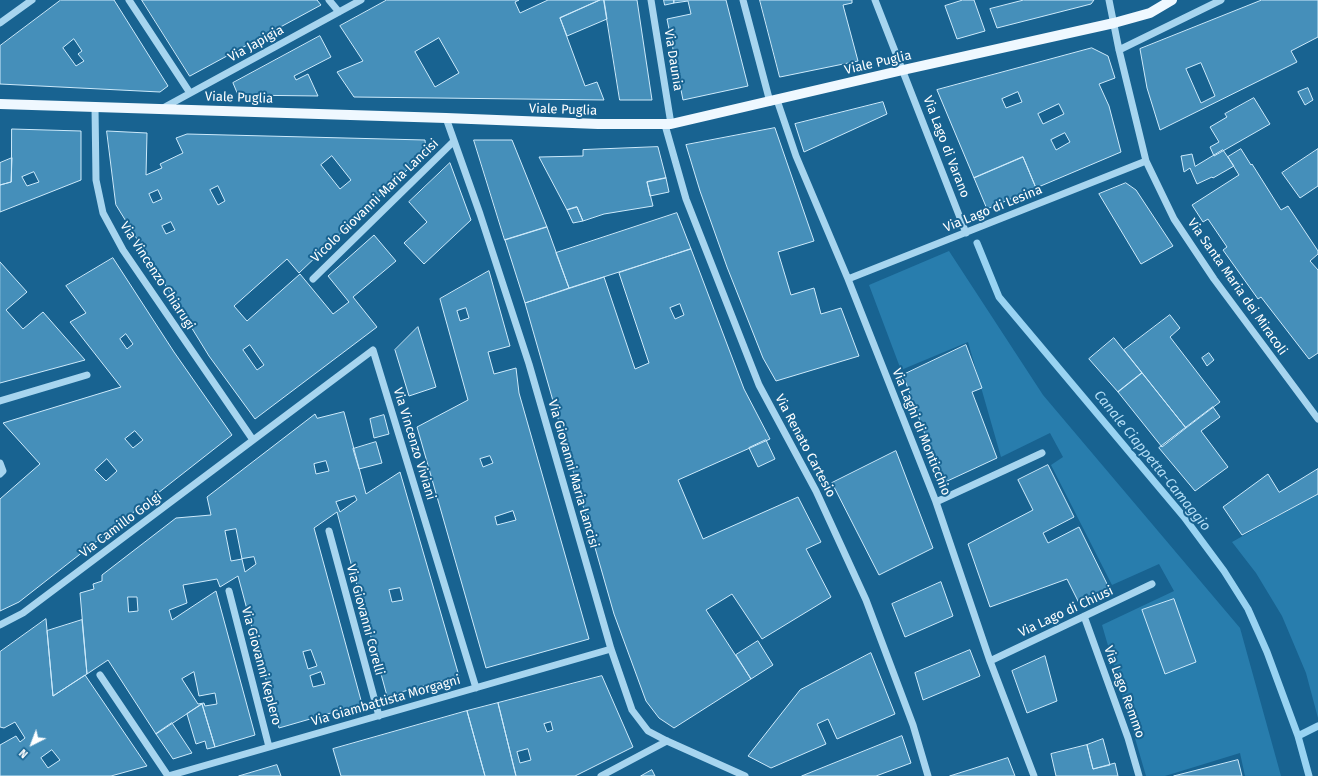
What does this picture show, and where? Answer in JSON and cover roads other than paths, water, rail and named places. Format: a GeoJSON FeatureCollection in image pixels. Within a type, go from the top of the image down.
{"type":"FeatureCollection","features":[{"type":"Feature","properties":{"kind":"main road","name":"Viale Puglia"},"geometry":{"type":"LineString","coordinates":[[0,104],[94,108],[163,108],[598,124],[668,124],[1114,23],[1150,13],[1172,0]]}},
{"type":"Feature","properties":{"kind":"street"},"geometry":{"type":"LineString","coordinates":[[0,23],[32,0]]}},
{"type":"Feature","properties":{"kind":"street"},"geometry":{"type":"LineString","coordinates":[[129,0],[190,93]]}},
{"type":"Feature","properties":{"kind":"street"},"geometry":{"type":"LineString","coordinates":[[329,0],[339,12]]}},
{"type":"Feature","properties":{"kind":"street","name":"Via Japigia"},"geometry":{"type":"LineString","coordinates":[[163,108],[361,0]]}},
{"type":"Feature","properties":{"kind":"street","name":"Via Daunia"},"geometry":{"type":"LineString","coordinates":[[651,0],[668,124]]}},
{"type":"Feature","properties":{"kind":"street","name":"Via Laghi di Monticchio"},"geometry":{"type":"LineString","coordinates":[[744,0],[774,101],[848,279],[936,502],[990,661],[1034,776]]}},
{"type":"Feature","properties":{"kind":"street","name":"Via Lago di Varano"},"geometry":{"type":"LineString","coordinates":[[875,0],[904,70],[966,233]]}},
{"type":"Feature","properties":{"kind":"street","name":"Via Santa Maria dei Miracoli"},"geometry":{"type":"LineString","coordinates":[[1109,0],[1119,50],[1146,161],[1174,219],[1209,272],[1318,419]]}},
{"type":"Feature","properties":{"kind":"street"},"geometry":{"type":"LineString","coordinates":[[1119,50],[1221,0]]}},
{"type":"Feature","properties":{"kind":"street","name":"Via Vincenzo Chiarugi"},"geometry":{"type":"LineString","coordinates":[[94,108],[96,180],[103,213],[123,250],[253,440]]}},
{"type":"Feature","properties":{"kind":"street","name":"Via Giovanni Maria Lancisi"},"geometry":{"type":"LineString","coordinates":[[446,118],[480,214],[529,364],[611,649],[632,710],[648,731],[745,776]]}},
{"type":"Feature","properties":{"kind":"street","name":"Via Renato Cartesio"},"geometry":{"type":"LineString","coordinates":[[668,124],[686,199],[757,378],[816,491],[866,600],[913,725],[928,776]]}},
{"type":"Feature","properties":{"kind":"street","name":"Vicolo Giovanni Maria Lancisi"},"geometry":{"type":"LineString","coordinates":[[313,279],[454,141]]}},
{"type":"Feature","properties":{"kind":"street","name":"Via Lago di Lesina"},"geometry":{"type":"LineString","coordinates":[[848,279],[1146,161]]}},
{"type":"Feature","properties":{"kind":"street","name":"Via Vincenzo Viviani"},"geometry":{"type":"LineString","coordinates":[[253,440],[373,350],[476,688]]}},
{"type":"Feature","properties":{"kind":"street"},"geometry":{"type":"LineString","coordinates":[[0,400],[87,375]]}},
{"type":"Feature","properties":{"kind":"street","name":"Via Camillo Golgi"},"geometry":{"type":"LineString","coordinates":[[0,625],[23,613],[253,440]]}},
{"type":"Feature","properties":{"kind":"street"},"geometry":{"type":"LineString","coordinates":[[936,502],[1042,453]]}},
{"type":"Feature","properties":{"kind":"street"},"geometry":{"type":"LineString","coordinates":[[0,463],[3,471],[0,474]]}},
{"type":"Feature","properties":{"kind":"street","name":"Via Giovanni Corelli"},"geometry":{"type":"LineString","coordinates":[[329,531],[379,716]]}},
{"type":"Feature","properties":{"kind":"street","name":"Via Lago di Chiusi"},"geometry":{"type":"LineString","coordinates":[[990,661],[1152,584]]}},
{"type":"Feature","properties":{"kind":"street","name":"Via Giovanni Keplero"},"geometry":{"type":"LineString","coordinates":[[229,591],[269,747]]}},
{"type":"Feature","properties":{"kind":"street","name":"Via Lago Remmo"},"geometry":{"type":"LineString","coordinates":[[1084,616],[1128,738],[1139,776]]}},
{"type":"Feature","properties":{"kind":"street","name":"Via Giambattista Morgagni"},"geometry":{"type":"LineString","coordinates":[[168,776],[611,649]]}},
{"type":"Feature","properties":{"kind":"street"},"geometry":{"type":"LineString","coordinates":[[100,675],[168,776]]}},
{"type":"Feature","properties":{"kind":"street"},"geometry":{"type":"LineString","coordinates":[[601,776],[667,741]]}},
{"type":"Feature","properties":{"kind":"waterway","name":"Canale Ciappetta-Camaggio"},"geometry":{"type":"LineString","coordinates":[[977,243],[999,297],[1184,517],[1224,571],[1248,609],[1267,652],[1298,736],[1309,776]]}},
{"type":"Feature","properties":{"kind":"waterway"},"geometry":{"type":"LineString","coordinates":[[1298,736],[1318,726]]}}]}
